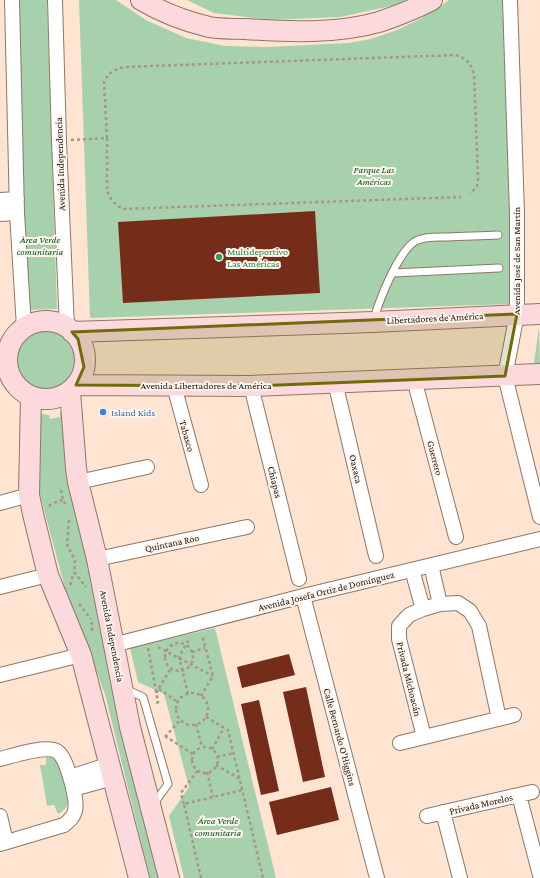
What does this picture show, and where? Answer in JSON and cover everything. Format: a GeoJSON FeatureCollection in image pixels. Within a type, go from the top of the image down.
{"type":"FeatureCollection","features":[{"type":"Feature","properties":{"kind":"main road"},"geometry":{"type":"LineString","coordinates":[[141,0],[161,12],[184,21],[211,27],[279,31],[343,29],[378,22],[409,12],[432,0]]}},
{"type":"Feature","properties":{"kind":"main road","name":"Libertadores de América"},"geometry":{"type":"LineString","coordinates":[[70,330],[373,322],[540,314]]}},
{"type":"Feature","properties":{"kind":"main road"},"geometry":{"type":"LineString","coordinates":[[0,390],[25,393],[44,399],[58,398],[73,388],[81,377],[84,368],[84,358],[83,348],[78,339],[70,330],[57,323],[46,321],[34,323],[14,331],[8,348],[7,357],[9,375],[25,393],[29,495],[48,575],[81,655],[140,878]]}},
{"type":"Feature","properties":{"kind":"main road"},"geometry":{"type":"LineString","coordinates":[[335,382],[540,374]]}},
{"type":"Feature","properties":{"kind":"main road","name":"Avenida Libertadores de América"},"geometry":{"type":"LineString","coordinates":[[73,388],[251,386],[335,382]]}},
{"type":"Feature","properties":{"kind":"main road","name":"Avenida Independencia"},"geometry":{"type":"LineString","coordinates":[[73,388],[76,468],[78,482],[97,559],[130,727],[152,807],[169,878]]}},
{"type":"Feature","properties":{"kind":"street"},"geometry":{"type":"LineString","coordinates":[[12,0],[17,206],[14,331]]}},
{"type":"Feature","properties":{"kind":"street","name":"Avenida Independencia"},"geometry":{"type":"LineString","coordinates":[[55,0],[59,141],[70,330]]}},
{"type":"Feature","properties":{"kind":"street","name":"Avenida José de San Martín"},"geometry":{"type":"LineString","coordinates":[[510,0],[517,214],[517,314],[505,376],[540,517]]}},
{"type":"Feature","properties":{"kind":"street"},"geometry":{"type":"LineString","coordinates":[[0,200],[17,206]]}},
{"type":"Feature","properties":{"kind":"street"},"geometry":{"type":"LineString","coordinates":[[0,214],[17,206]]}},
{"type":"Feature","properties":{"kind":"street","name":"Guerrero"},"geometry":{"type":"LineString","coordinates":[[414,379],[456,537]]}},
{"type":"Feature","properties":{"kind":"street","name":"Oaxaca"},"geometry":{"type":"LineString","coordinates":[[335,382],[376,556]]}},
{"type":"Feature","properties":{"kind":"street","name":"Tabasco"},"geometry":{"type":"LineString","coordinates":[[174,386],[202,485]]}},
{"type":"Feature","properties":{"kind":"street","name":"Chiapas"},"geometry":{"type":"LineString","coordinates":[[251,386],[299,579]]}},
{"type":"Feature","properties":{"kind":"street"},"geometry":{"type":"LineString","coordinates":[[78,482],[147,467]]}},
{"type":"Feature","properties":{"kind":"street"},"geometry":{"type":"LineString","coordinates":[[0,503],[29,495]]}},
{"type":"Feature","properties":{"kind":"street","name":"Quintana Roo"},"geometry":{"type":"LineString","coordinates":[[97,559],[247,526]]}},
{"type":"Feature","properties":{"kind":"street","name":"Avenida Josefa Ortiz de Domínguez"},"geometry":{"type":"LineString","coordinates":[[113,645],[143,640],[198,623],[303,596],[540,539]]}},
{"type":"Feature","properties":{"kind":"street"},"geometry":{"type":"LineString","coordinates":[[431,565],[440,604]]}},
{"type":"Feature","properties":{"kind":"street"},"geometry":{"type":"LineString","coordinates":[[412,570],[424,609]]}},
{"type":"Feature","properties":{"kind":"street"},"geometry":{"type":"LineString","coordinates":[[0,587],[48,575]]}},
{"type":"Feature","properties":{"kind":"street","name":"Calle Bernardo O'Higgins"},"geometry":{"type":"LineString","coordinates":[[303,596],[377,878]]}},
{"type":"Feature","properties":{"kind":"street","name":"Privada Michoacán"},"geometry":{"type":"LineString","coordinates":[[424,737],[399,639],[399,626],[409,615],[440,604],[458,603],[470,611],[479,626],[499,719]]}},
{"type":"Feature","properties":{"kind":"street"},"geometry":{"type":"LineString","coordinates":[[0,675],[81,655]]}},
{"type":"Feature","properties":{"kind":"street"},"geometry":{"type":"LineString","coordinates":[[400,743],[514,715]]}},
{"type":"Feature","properties":{"kind":"street"},"geometry":{"type":"LineString","coordinates":[[0,759],[48,748],[58,752],[64,762],[72,783],[75,810],[71,819],[64,825],[3,843],[0,816]]}},
{"type":"Feature","properties":{"kind":"street"},"geometry":{"type":"LineString","coordinates":[[72,783],[112,771]]}},
{"type":"Feature","properties":{"kind":"street","name":"Privada Morelos"},"geometry":{"type":"LineString","coordinates":[[427,816],[526,793],[540,875]]}},
{"type":"Feature","properties":{"kind":"street","name":"Privada Morelos"},"geometry":{"type":"LineString","coordinates":[[443,812],[460,878]]}},
{"type":"Feature","properties":{"kind":"lane"},"geometry":{"type":"LineString","coordinates":[[373,322],[377,308],[401,256],[408,246],[416,240],[428,238],[498,235]]}},
{"type":"Feature","properties":{"kind":"lane"},"geometry":{"type":"LineString","coordinates":[[393,273],[499,268]]}},
{"type":"Feature","properties":{"kind":"lane"},"geometry":{"type":"LineString","coordinates":[[121,687],[143,697],[168,784],[152,807]]}},
{"type":"Feature","properties":{"kind":"path"},"geometry":{"type":"LineString","coordinates":[[461,197],[123,209],[116,205],[110,198],[107,191],[107,138],[104,82],[108,74],[114,70],[124,67],[456,55],[464,58],[471,66],[474,74],[478,180],[476,186],[470,194]]}},
{"type":"Feature","properties":{"kind":"path"},"geometry":{"type":"LineString","coordinates":[[59,141],[107,138]]}},
{"type":"Feature","properties":{"kind":"path"},"geometry":{"type":"LineString","coordinates":[[44,510],[52,503],[62,500]]}},
{"type":"Feature","properties":{"kind":"path"},"geometry":{"type":"LineString","coordinates":[[71,590],[71,580],[74,572]]}},
{"type":"Feature","properties":{"kind":"path"},"geometry":{"type":"LineString","coordinates":[[76,600],[92,621]]}},
{"type":"Feature","properties":{"kind":"path"},"geometry":{"type":"LineString","coordinates":[[188,694],[179,657],[198,623]]}},
{"type":"Feature","properties":{"kind":"path"},"geometry":{"type":"LineString","coordinates":[[198,623],[213,676],[201,696]]}},
{"type":"Feature","properties":{"kind":"path"},"geometry":{"type":"LineString","coordinates":[[143,640],[179,657],[213,676]]}},
{"type":"Feature","properties":{"kind":"path"},"geometry":{"type":"LineString","coordinates":[[143,640],[158,702],[148,714]]}},
{"type":"Feature","properties":{"kind":"path"},"geometry":{"type":"LineString","coordinates":[[176,643],[186,645],[192,652],[193,657],[190,664],[187,668],[182,670],[175,670],[171,668],[166,661],[166,651],[176,643]]}},
{"type":"Feature","properties":{"kind":"path"},"geometry":{"type":"LineString","coordinates":[[192,652],[205,648]]}},
{"type":"Feature","properties":{"kind":"path"},"geometry":{"type":"LineString","coordinates":[[156,693],[171,668]]}},
{"type":"Feature","properties":{"kind":"path"},"geometry":{"type":"LineString","coordinates":[[159,689],[178,702]]}},
{"type":"Feature","properties":{"kind":"path"},"geometry":{"type":"LineString","coordinates":[[194,693],[201,696],[208,707],[206,717],[203,721],[196,724],[189,724],[181,719],[176,710],[178,702],[183,696],[194,693]]}},
{"type":"Feature","properties":{"kind":"path"},"geometry":{"type":"LineString","coordinates":[[206,717],[228,730],[263,878]]}},
{"type":"Feature","properties":{"kind":"path"},"geometry":{"type":"LineString","coordinates":[[157,747],[181,719]]}},
{"type":"Feature","properties":{"kind":"path"},"geometry":{"type":"LineString","coordinates":[[196,724],[202,747]]}},
{"type":"Feature","properties":{"kind":"path"},"geometry":{"type":"LineString","coordinates":[[212,749],[224,728]]}},
{"type":"Feature","properties":{"kind":"path"},"geometry":{"type":"LineString","coordinates":[[152,729],[193,754]]}},
{"type":"Feature","properties":{"kind":"path"},"geometry":{"type":"LineString","coordinates":[[202,747],[212,749],[217,757],[214,768],[207,772],[198,770],[192,762],[193,754],[196,750],[202,747]]}},
{"type":"Feature","properties":{"kind":"path"},"geometry":{"type":"LineString","coordinates":[[217,757],[234,753]]}},
{"type":"Feature","properties":{"kind":"path"},"geometry":{"type":"LineString","coordinates":[[216,765],[240,779]]}},
{"type":"Feature","properties":{"kind":"path"},"geometry":{"type":"LineString","coordinates":[[198,770],[181,793],[201,878]]}},
{"type":"Feature","properties":{"kind":"path"},"geometry":{"type":"LineString","coordinates":[[207,772],[213,797]]}},
{"type":"Feature","properties":{"kind":"path"},"geometry":{"type":"LineString","coordinates":[[184,804],[243,790]]}},
{"type":"Feature","properties":{"kind":"highlighted area"},"geometry":{"type":"Polygon","coordinates":[[[517,314],[505,376],[251,386],[76,385],[84,367],[78,339],[72,332],[517,314]]]}},
{"type":"Feature","properties":{"kind":"green space","name":"Àrea Verde comunitaria"},"geometry":{"type":"Polygon","coordinates":[[[17,0],[47,0],[57,309],[27,310],[17,0]]]}},
{"type":"Feature","properties":{"kind":"green space","name":"Parque Las Américas"},"geometry":{"type":"Polygon","coordinates":[[[79,0],[116,0],[146,20],[186,38],[225,46],[268,47],[348,43],[371,39],[397,30],[422,18],[449,0],[503,0],[512,304],[90,318],[79,0]]]}},
{"type":"Feature","properties":{"kind":"green space"},"geometry":{"type":"Polygon","coordinates":[[[187,0],[406,0],[396,5],[340,17],[269,20],[214,13],[187,0]]]}},
{"type":"Feature","properties":{"kind":"green space"},"geometry":{"type":"Polygon","coordinates":[[[539,327],[540,363],[534,363],[539,327]]]}},
{"type":"Feature","properties":{"kind":"green space"},"geometry":{"type":"Polygon","coordinates":[[[47,331],[64,336],[72,344],[77,361],[72,378],[64,386],[47,391],[30,386],[22,378],[17,361],[22,344],[30,336],[47,331]]]}},
{"type":"Feature","properties":{"kind":"green space"},"geometry":{"type":"Polygon","coordinates":[[[60,412],[69,413],[104,650],[120,725],[158,878],[150,878],[105,694],[66,592],[38,487],[35,413],[49,415],[50,419],[60,417],[60,412]]]}},
{"type":"Feature","properties":{"kind":"green space","name":"Área Verde comunitaria"},"geometry":{"type":"Polygon","coordinates":[[[215,628],[276,878],[184,878],[169,816],[189,787],[164,694],[138,682],[130,648],[215,628]]]}},
{"type":"Feature","properties":{"kind":"green space"},"geometry":{"type":"Polygon","coordinates":[[[54,755],[63,771],[68,794],[67,806],[58,814],[54,805],[47,806],[40,765],[46,765],[46,757],[54,755]]]}},
{"type":"Feature","properties":{"kind":"building","name":"Multideportivo Las Américas"},"geometry":{"type":"Polygon","coordinates":[[[315,211],[320,293],[123,303],[118,222],[315,211]]]}},
{"type":"Feature","properties":{"kind":"building"},"geometry":{"type":"Polygon","coordinates":[[[289,654],[295,675],[242,688],[237,667],[289,654]]]}},
{"type":"Feature","properties":{"kind":"building"},"geometry":{"type":"Polygon","coordinates":[[[306,687],[325,777],[303,782],[283,692],[306,687]]]}},
{"type":"Feature","properties":{"kind":"building"},"geometry":{"type":"Polygon","coordinates":[[[259,700],[279,791],[261,795],[241,704],[259,700]]]}},
{"type":"Feature","properties":{"kind":"building"},"geometry":{"type":"Polygon","coordinates":[[[331,787],[339,820],[277,835],[269,802],[331,787]]]}},
{"type":"Feature","properties":{"kind":"place","name":"Multideportivo Las Américas"},"geometry":{"type":"Point","coordinates":[219,257]}},
{"type":"Feature","properties":{"kind":"place","name":"Island Kids"},"geometry":{"type":"Point","coordinates":[103,412]}}]}
